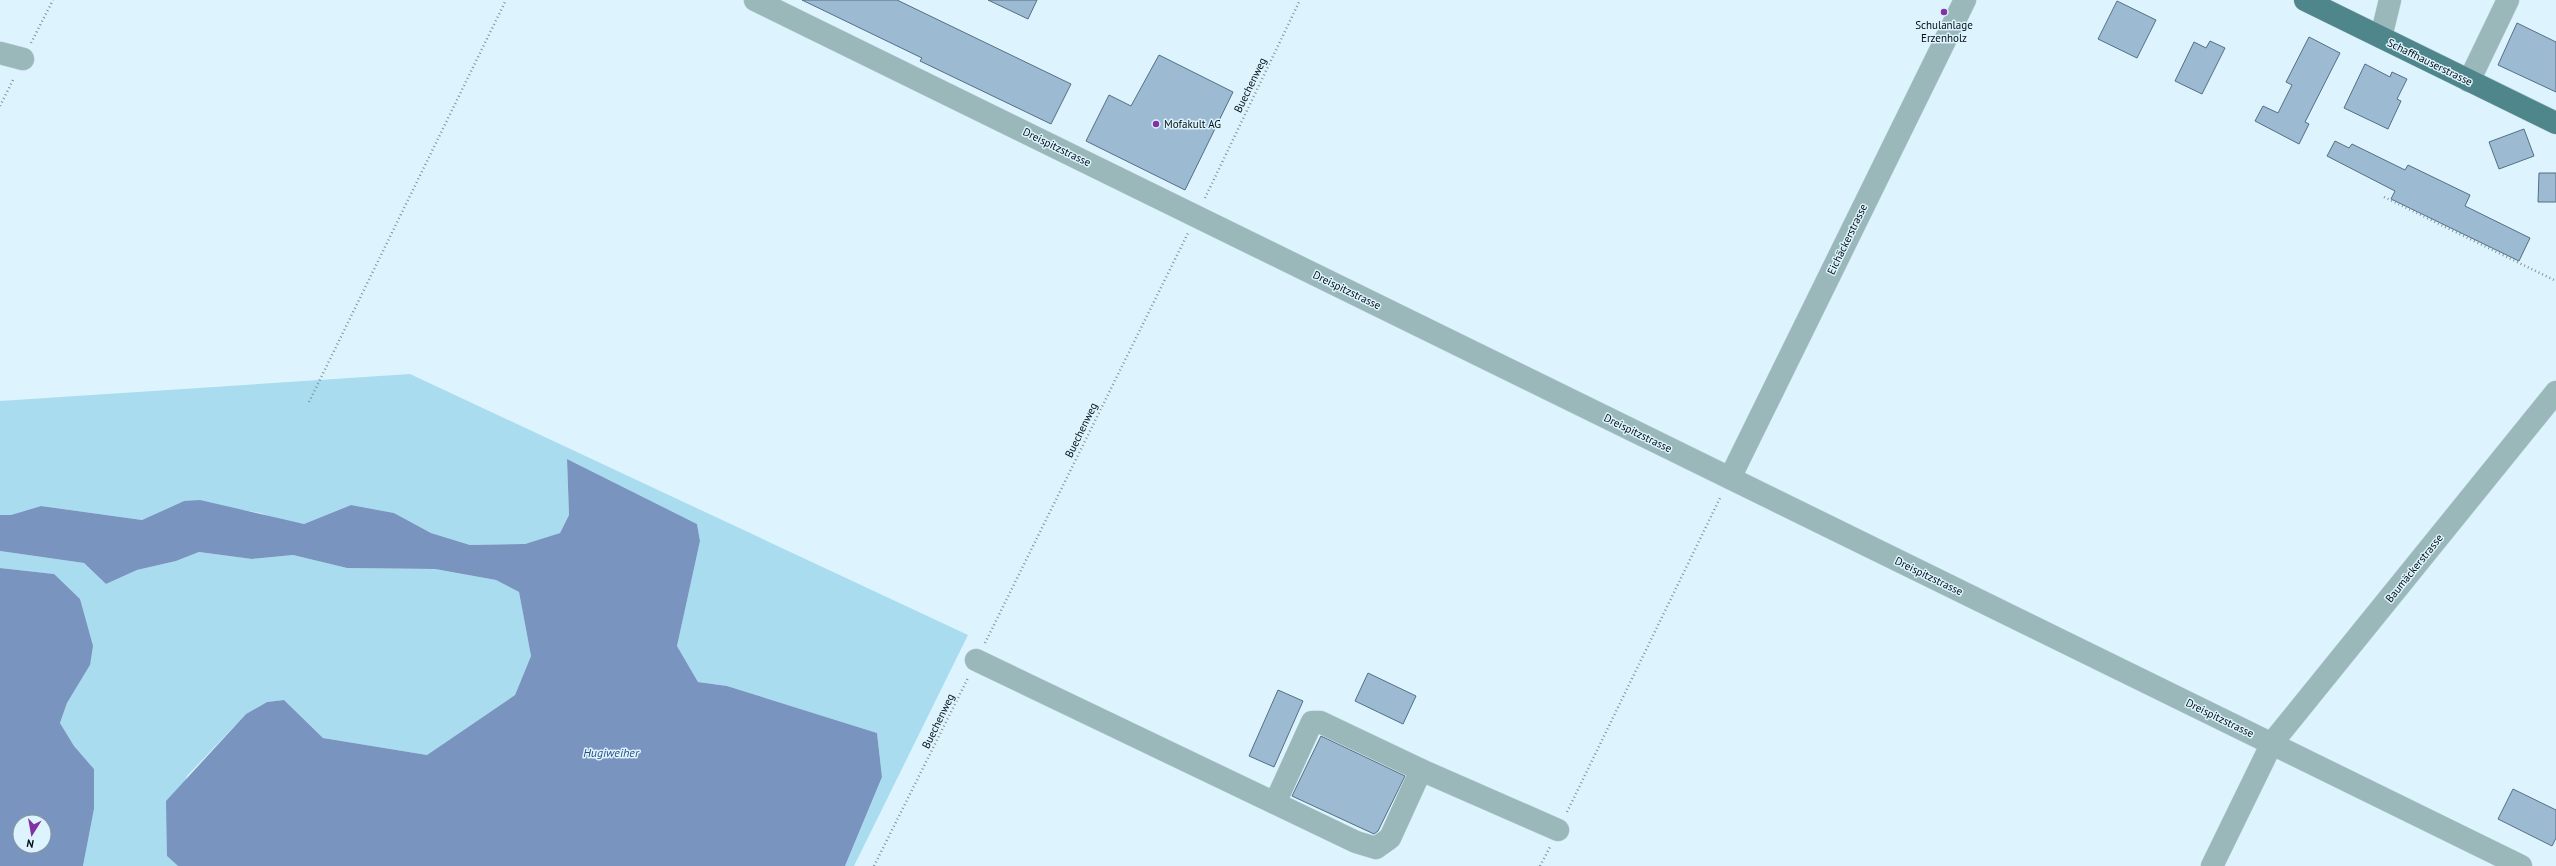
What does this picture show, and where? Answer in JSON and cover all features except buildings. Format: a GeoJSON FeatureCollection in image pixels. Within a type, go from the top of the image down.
{"type":"FeatureCollection","features":[{"type":"Feature","properties":{"kind":"main road","name":"Schaffhauserstrasse"},"geometry":{"type":"LineString","coordinates":[[2305,0],[2556,123]]}},
{"type":"Feature","properties":{"kind":"street","name":"Dreispitzstrasse"},"geometry":{"type":"LineString","coordinates":[[755,0],[2521,866]]}},
{"type":"Feature","properties":{"kind":"street","name":"Eichäckerstrasse"},"geometry":{"type":"LineString","coordinates":[[1730,478],[1965,0]]}},
{"type":"Feature","properties":{"kind":"street"},"geometry":{"type":"LineString","coordinates":[[2381,37],[2390,0]]}},
{"type":"Feature","properties":{"kind":"street"},"geometry":{"type":"LineString","coordinates":[[2469,81],[2508,0]]}},
{"type":"Feature","properties":{"kind":"street"},"geometry":{"type":"LineString","coordinates":[[0,53],[23,59]]}},
{"type":"Feature","properties":{"kind":"street","name":"Baumäckerstrasse"},"geometry":{"type":"LineString","coordinates":[[2212,866],[2272,743],[2556,392]]}},
{"type":"Feature","properties":{"kind":"street"},"geometry":{"type":"LineString","coordinates":[[976,660],[1275,804],[1356,842],[1376,848],[1390,838],[1422,770]]}},
{"type":"Feature","properties":{"kind":"street"},"geometry":{"type":"LineString","coordinates":[[1275,804],[1312,722],[1320,722],[1422,770],[1558,830]]}},
{"type":"Feature","properties":{"kind":"path"},"geometry":{"type":"LineString","coordinates":[[309,402],[506,0]]}},
{"type":"Feature","properties":{"kind":"path","name":"Buechenweg"},"geometry":{"type":"LineString","coordinates":[[874,866],[1196,216],[1300,0]]}},
{"type":"Feature","properties":{"kind":"path"},"geometry":{"type":"LineString","coordinates":[[2384,196],[2556,281]]}},
{"type":"Feature","properties":{"kind":"path"},"geometry":{"type":"LineString","coordinates":[[1540,866],[1730,478]]}},
{"type":"Feature","properties":{"kind":"shaded area"},"geometry":{"type":"Polygon","coordinates":[[[410,374],[968,635],[854,866],[845,866],[882,777],[877,733],[727,686],[698,682],[677,646],[700,541],[697,524],[567,459],[569,515],[560,533],[525,544],[470,545],[431,533],[394,513],[351,505],[304,524],[279,520],[260,513],[184,501],[142,520],[41,506],[11,515],[0,515],[0,401],[410,374]]]}},
{"type":"Feature","properties":{"kind":"shaded area"},"geometry":{"type":"Polygon","coordinates":[[[0,551],[84,563],[106,584],[137,570],[176,561],[199,552],[252,559],[293,555],[347,568],[435,569],[496,580],[519,592],[531,656],[515,695],[427,755],[323,738],[284,700],[267,702],[246,714],[187,776],[167,830],[167,856],[178,866],[83,866],[94,809],[94,769],[74,746],[60,723],[67,703],[90,665],[54,574],[0,568],[0,551]]]}},
{"type":"Feature","properties":{"kind":"water","name":"Hugiweiher"},"geometry":{"type":"Polygon","coordinates":[[[567,459],[697,524],[700,541],[677,646],[698,682],[727,686],[877,733],[882,777],[845,866],[178,866],[167,856],[166,801],[246,714],[267,702],[284,700],[323,738],[427,755],[515,695],[531,656],[519,592],[496,580],[435,569],[347,568],[293,555],[252,559],[199,552],[176,561],[137,570],[106,584],[84,563],[0,551],[0,515],[11,515],[41,506],[142,520],[184,501],[200,500],[304,524],[351,505],[394,513],[431,533],[470,545],[525,544],[560,533],[569,515],[567,459]]]}},
{"type":"Feature","properties":{"kind":"water"},"geometry":{"type":"Polygon","coordinates":[[[0,568],[54,574],[80,599],[93,646],[90,665],[67,703],[60,723],[74,746],[94,769],[94,809],[83,866],[0,866],[0,568]]]}},
{"type":"Feature","properties":{"kind":"place","name":"Schulanlage Erzenholz"},"geometry":{"type":"Point","coordinates":[1944,12]}},
{"type":"Feature","properties":{"kind":"place","name":"Mofakult AG"},"geometry":{"type":"Point","coordinates":[1156,124]}}]}
